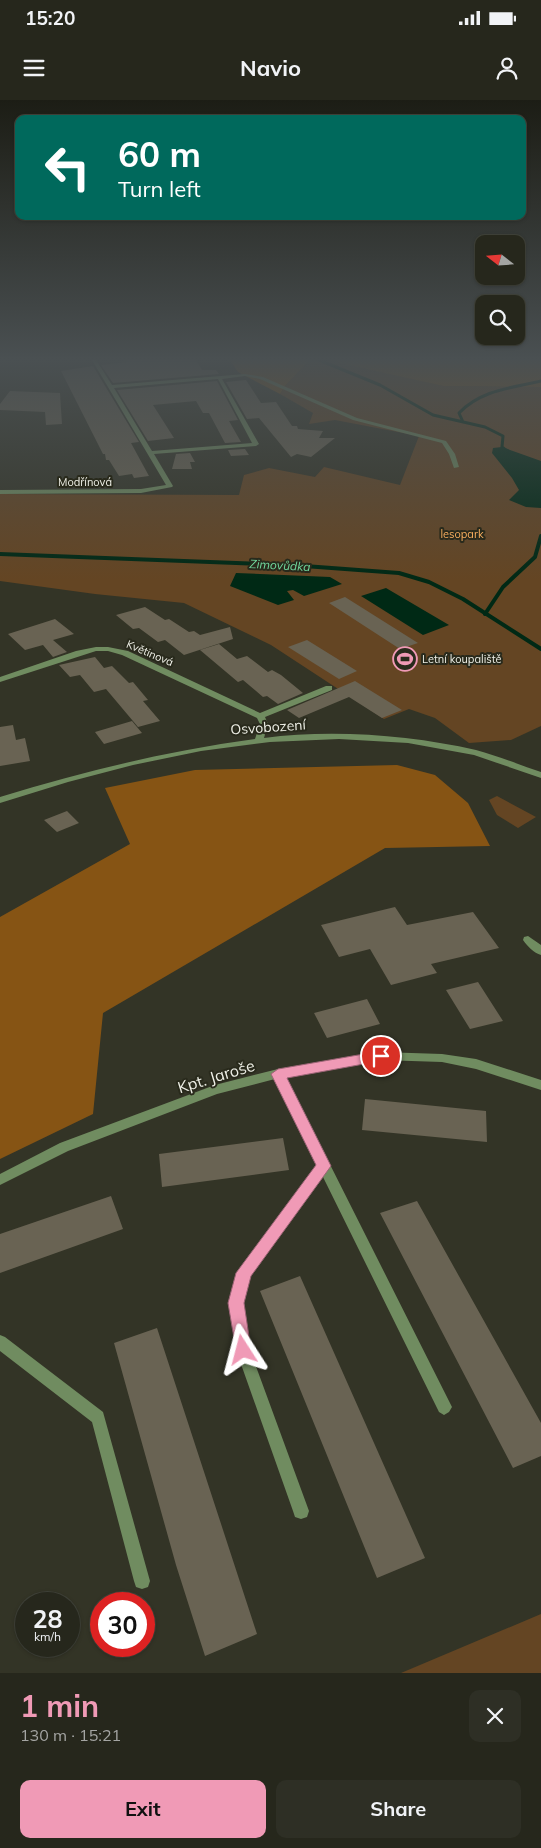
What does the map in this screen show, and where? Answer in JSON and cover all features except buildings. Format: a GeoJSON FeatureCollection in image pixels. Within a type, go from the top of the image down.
{"type":"FeatureCollection","features":[{"type":"Feature","properties":{"kind":"street"},"geometry":{"type":"LineString","coordinates":[[139,433],[151,453],[256,444],[250,433]]}},
{"type":"Feature","properties":{"kind":"street"},"geometry":{"type":"LineString","coordinates":[[411,433],[444,442],[452,454],[456,467]]}},
{"type":"Feature","properties":{"kind":"street","name":"Modřínová"},"geometry":{"type":"LineString","coordinates":[[0,492],[141,491],[170,486],[151,453]]}},
{"type":"Feature","properties":{"kind":"street","name":"Květinová"},"geometry":{"type":"LineString","coordinates":[[0,680],[79,653],[96,649],[108,649],[125,653],[260,716]]}},
{"type":"Feature","properties":{"kind":"street"},"geometry":{"type":"LineString","coordinates":[[259,741],[264,724],[260,716],[329,688]]}},
{"type":"Feature","properties":{"kind":"street","name":"Osvobození"},"geometry":{"type":"LineString","coordinates":[[0,800],[73,777],[224,744],[328,737],[383,739],[490,756],[541,775]]}},
{"type":"Feature","properties":{"kind":"street"},"geometry":{"type":"LineString","coordinates":[[528,940],[541,951]]}},
{"type":"Feature","properties":{"kind":"street","name":"Kpt. Jaroše"},"geometry":{"type":"LineString","coordinates":[[0,1180],[64,1147],[215,1090],[278,1074],[381,1056],[442,1058],[476,1064],[541,1085]]}},
{"type":"Feature","properties":{"kind":"street"},"geometry":{"type":"LineString","coordinates":[[278,1074],[444,1407]]}},
{"type":"Feature","properties":{"kind":"street"},"geometry":{"type":"LineString","coordinates":[[301,1511],[243,1350],[236,1303],[244,1273],[323,1166]]}},
{"type":"Feature","properties":{"kind":"street"},"geometry":{"type":"LineString","coordinates":[[0,1342],[98,1417],[142,1581]]}},
{"type":"Feature","properties":{"kind":"green space","name":"lesopark"},"geometry":{"type":"Polygon","coordinates":[[[405,433],[541,433],[541,726],[511,740],[469,743],[435,718],[409,709],[384,719],[271,645],[184,603],[95,594],[0,581],[0,494],[239,495],[244,475],[269,468],[315,477],[324,467],[400,485],[419,436],[405,433]]]}},
{"type":"Feature","properties":{"kind":"green space"},"geometry":{"type":"Polygon","coordinates":[[[497,796],[536,817],[518,828],[497,815],[489,800],[497,796]]]}},
{"type":"Feature","properties":{"kind":"green space"},"geometry":{"type":"Polygon","coordinates":[[[541,1614],[541,1673],[401,1673],[541,1614]]]}},
{"type":"Feature","properties":{"kind":"shaded area"},"geometry":{"type":"Polygon","coordinates":[[[502,447],[541,461],[541,508],[526,507],[509,500],[519,490],[492,453],[493,448],[502,447]]]}},
{"type":"Feature","properties":{"kind":"shaded area"},"geometry":{"type":"Polygon","coordinates":[[[236,573],[330,577],[342,584],[304,596],[293,590],[287,591],[294,600],[278,605],[230,586],[236,573]]]}},
{"type":"Feature","properties":{"kind":"shaded area"},"geometry":{"type":"Polygon","coordinates":[[[386,588],[449,625],[423,635],[361,596],[386,588]]]}},
{"type":"Feature","properties":{"kind":"shaded area"},"geometry":{"type":"Polygon","coordinates":[[[397,765],[435,775],[468,803],[490,846],[385,848],[103,1013],[93,1114],[0,1159],[0,917],[130,844],[105,788],[195,770],[397,765]]]}},
{"type":"Feature","properties":{"kind":"waterway"},"geometry":{"type":"LineString","coordinates":[[498,433],[503,436],[502,447],[507,451]]}},
{"type":"Feature","properties":{"kind":"waterway"},"geometry":{"type":"LineString","coordinates":[[485,613],[503,587],[535,557],[541,536]]}},
{"type":"Feature","properties":{"kind":"waterway","name":"Zimovůdka"},"geometry":{"type":"LineString","coordinates":[[0,554],[291,565],[399,573],[429,582],[463,599],[485,613]]}},
{"type":"Feature","properties":{"kind":"waterway","name":"Zimovůdka"},"geometry":{"type":"LineString","coordinates":[[485,613],[541,649]]}},
{"type":"Feature","properties":{"kind":"place","name":"Letní koupaliště"},"geometry":{"type":"Point","coordinates":[405,659]}},
{"type":"Feature","properties":{"kind":"route"},"geometry":{"type":"LineString","coordinates":[[243,1350],[236,1303],[244,1273],[323,1166],[278,1074],[381,1056]]}}]}
